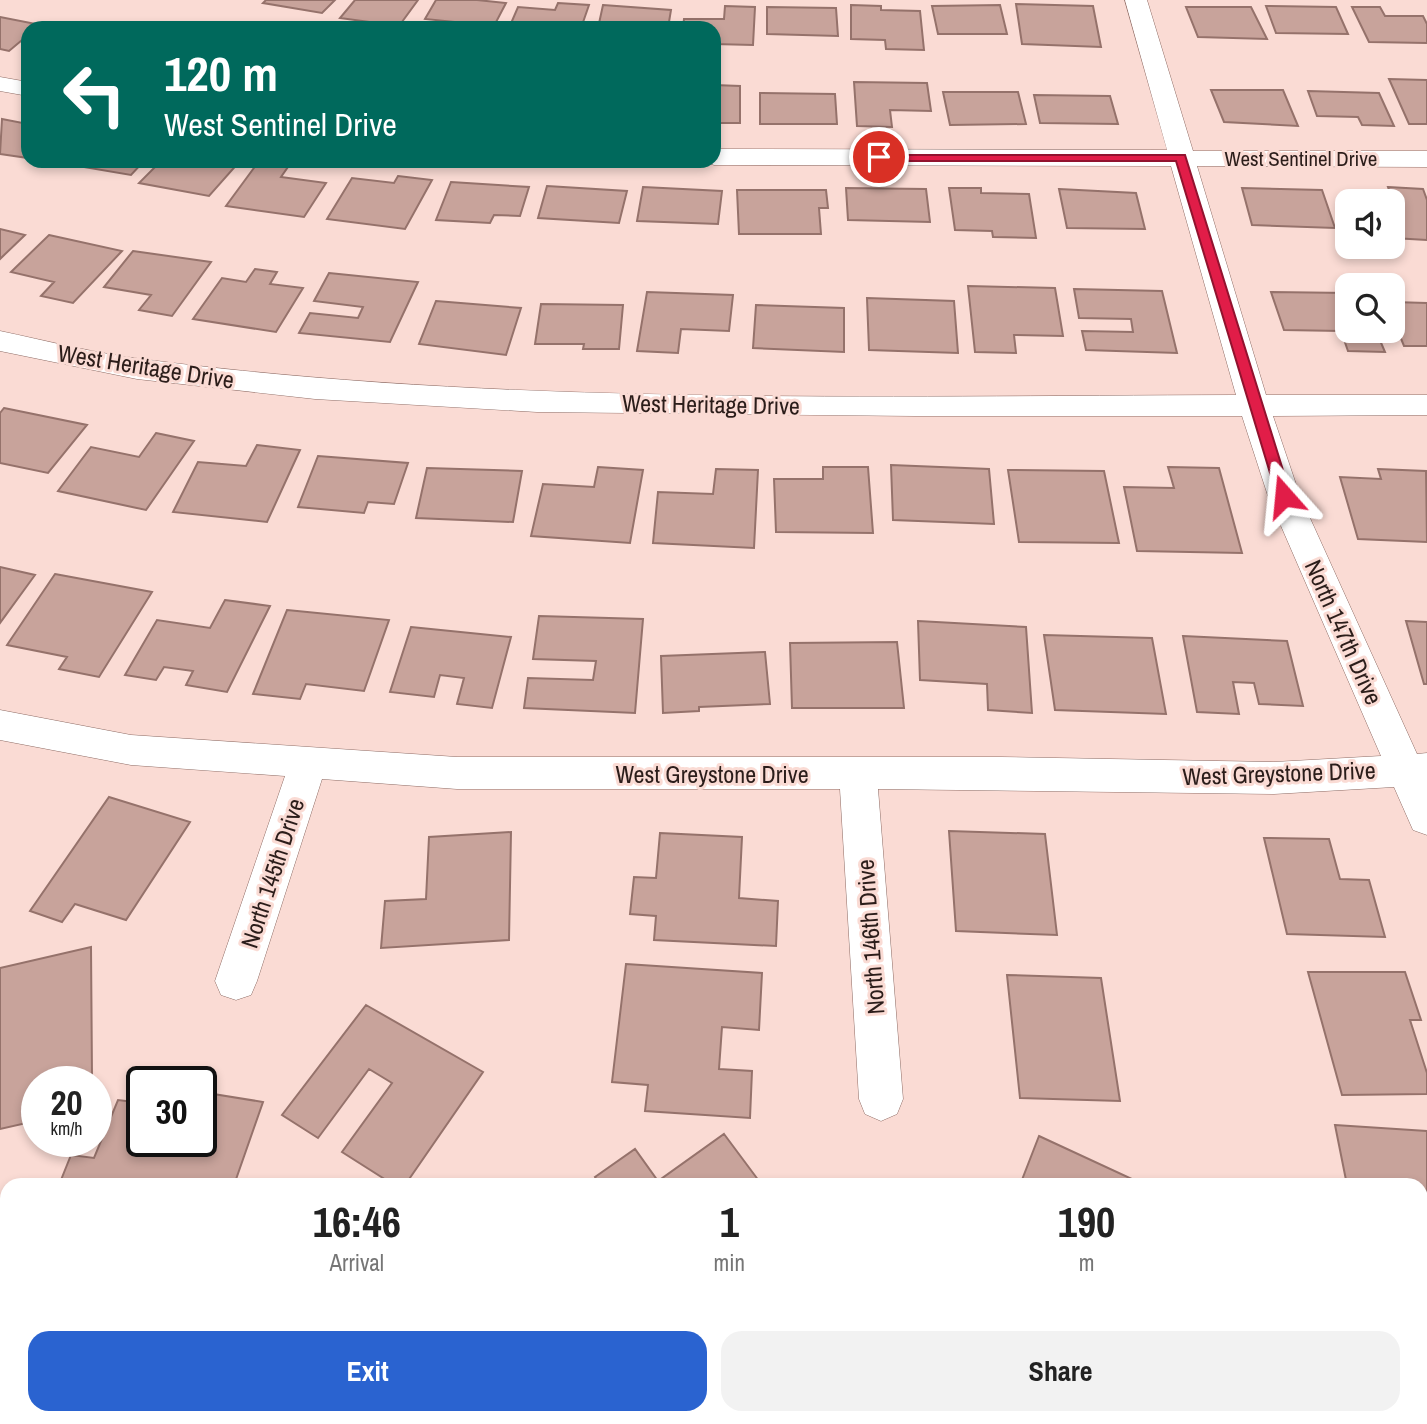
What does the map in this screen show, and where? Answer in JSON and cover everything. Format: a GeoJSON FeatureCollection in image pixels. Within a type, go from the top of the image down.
{"type":"FeatureCollection","features":[{"type":"Feature","properties":{"kind":"street","name":"North 147th Drive"},"geometry":{"type":"LineString","coordinates":[[1136,0],[1254,405],[1284,496],[1416,768],[1427,818]]}},
{"type":"Feature","properties":{"kind":"street"},"geometry":{"type":"LineString","coordinates":[[0,84],[21,88]]}},
{"type":"Feature","properties":{"kind":"street","name":"West Sentinel Drive"},"geometry":{"type":"LineString","coordinates":[[721,157],[1427,159]]}},
{"type":"Feature","properties":{"kind":"street","name":"West Heritage Drive"},"geometry":{"type":"LineString","coordinates":[[0,341],[136,369],[287,386],[523,401],[915,406],[1427,405]]}},
{"type":"Feature","properties":{"kind":"street","name":"West Greystone Drive"},"geometry":{"type":"LineString","coordinates":[[0,725],[131,750],[457,773],[1001,773],[1274,778],[1416,768]]}},
{"type":"Feature","properties":{"kind":"street","name":"North 145th Drive"},"geometry":{"type":"LineString","coordinates":[[236,981],[308,764]]}},
{"type":"Feature","properties":{"kind":"street","name":"North 146th Drive"},"geometry":{"type":"LineString","coordinates":[[858,774],[881,1099]]}},
{"type":"Feature","properties":{"kind":"building"},"geometry":{"type":"Polygon","coordinates":[[[266,0],[335,0],[322,13],[263,3],[266,0]]]}},
{"type":"Feature","properties":{"kind":"building"},"geometry":{"type":"Polygon","coordinates":[[[355,0],[418,0],[403,21],[340,18],[355,0]]]}},
{"type":"Feature","properties":{"kind":"building"},"geometry":{"type":"Polygon","coordinates":[[[436,0],[506,3],[497,21],[425,19],[436,0]]]}},
{"type":"Feature","properties":{"kind":"building"},"geometry":{"type":"Polygon","coordinates":[[[558,3],[589,5],[583,21],[512,21],[518,7],[555,10],[558,3]]]}},
{"type":"Feature","properties":{"kind":"building"},"geometry":{"type":"Polygon","coordinates":[[[1016,4],[1093,6],[1101,47],[1022,44],[1016,4]]]}},
{"type":"Feature","properties":{"kind":"building"},"geometry":{"type":"Polygon","coordinates":[[[603,5],[671,10],[669,21],[600,21],[603,5]]]}},
{"type":"Feature","properties":{"kind":"building"},"geometry":{"type":"Polygon","coordinates":[[[851,5],[881,6],[881,10],[920,11],[924,50],[886,49],[885,40],[851,39],[851,5]]]}},
{"type":"Feature","properties":{"kind":"building"},"geometry":{"type":"Polygon","coordinates":[[[1000,5],[1007,34],[938,34],[932,6],[1000,5]]]}},
{"type":"Feature","properties":{"kind":"building"},"geometry":{"type":"Polygon","coordinates":[[[725,6],[755,7],[753,45],[721,44],[721,21],[684,21],[684,19],[724,19],[725,6]]]}},
{"type":"Feature","properties":{"kind":"building"},"geometry":{"type":"Polygon","coordinates":[[[1266,6],[1336,7],[1348,34],[1276,33],[1266,6]]]}},
{"type":"Feature","properties":{"kind":"building"},"geometry":{"type":"Polygon","coordinates":[[[767,7],[836,8],[838,36],[767,34],[767,7]]]}},
{"type":"Feature","properties":{"kind":"building"},"geometry":{"type":"Polygon","coordinates":[[[1186,7],[1251,7],[1267,39],[1198,37],[1186,7]]]}},
{"type":"Feature","properties":{"kind":"building"},"geometry":{"type":"Polygon","coordinates":[[[1352,7],[1380,7],[1385,16],[1423,16],[1427,24],[1427,43],[1369,42],[1352,7]]]}},
{"type":"Feature","properties":{"kind":"building"},"geometry":{"type":"Polygon","coordinates":[[[0,17],[21,21],[21,41],[9,51],[0,49],[0,17]]]}},
{"type":"Feature","properties":{"kind":"building"},"geometry":{"type":"Polygon","coordinates":[[[1389,79],[1427,80],[1427,124],[1409,124],[1389,79]]]}},
{"type":"Feature","properties":{"kind":"building"},"geometry":{"type":"Polygon","coordinates":[[[854,82],[927,83],[931,111],[890,110],[892,127],[857,126],[854,82]]]}},
{"type":"Feature","properties":{"kind":"building"},"geometry":{"type":"Polygon","coordinates":[[[721,85],[740,86],[740,123],[721,123],[721,85]]]}},
{"type":"Feature","properties":{"kind":"building"},"geometry":{"type":"Polygon","coordinates":[[[1211,90],[1283,90],[1298,126],[1224,122],[1211,90]]]}},
{"type":"Feature","properties":{"kind":"building"},"geometry":{"type":"Polygon","coordinates":[[[1308,91],[1379,93],[1394,126],[1362,125],[1358,117],[1317,116],[1308,91]]]}},
{"type":"Feature","properties":{"kind":"building"},"geometry":{"type":"Polygon","coordinates":[[[943,92],[1018,92],[1026,124],[950,125],[943,92]]]}},
{"type":"Feature","properties":{"kind":"building"},"geometry":{"type":"Polygon","coordinates":[[[760,93],[835,94],[837,124],[760,124],[760,93]]]}},
{"type":"Feature","properties":{"kind":"building"},"geometry":{"type":"Polygon","coordinates":[[[1034,95],[1110,96],[1118,124],[1040,123],[1034,95]]]}},
{"type":"Feature","properties":{"kind":"building"},"geometry":{"type":"Polygon","coordinates":[[[2,119],[21,123],[21,157],[0,154],[2,119]]]}},
{"type":"Feature","properties":{"kind":"building"},"geometry":{"type":"Polygon","coordinates":[[[90,168],[138,168],[131,175],[90,168]]]}},
{"type":"Feature","properties":{"kind":"building"},"geometry":{"type":"Polygon","coordinates":[[[154,168],[234,168],[209,196],[139,183],[154,168]]]}},
{"type":"Feature","properties":{"kind":"building"},"geometry":{"type":"Polygon","coordinates":[[[254,168],[287,168],[281,177],[326,183],[304,217],[226,206],[254,168]]]}},
{"type":"Feature","properties":{"kind":"building"},"geometry":{"type":"Polygon","coordinates":[[[398,176],[432,180],[405,229],[327,219],[352,178],[394,183],[398,176]]]}},
{"type":"Feature","properties":{"kind":"building"},"geometry":{"type":"Polygon","coordinates":[[[451,182],[529,187],[520,216],[494,215],[490,223],[436,220],[451,182]]]}},
{"type":"Feature","properties":{"kind":"building"},"geometry":{"type":"Polygon","coordinates":[[[547,186],[627,191],[619,223],[538,218],[547,186]]]}},
{"type":"Feature","properties":{"kind":"building"},"geometry":{"type":"Polygon","coordinates":[[[643,187],[722,191],[718,224],[637,221],[643,187]]]}},
{"type":"Feature","properties":{"kind":"building"},"geometry":{"type":"Polygon","coordinates":[[[1388,187],[1423,189],[1427,200],[1427,240],[1405,239],[1405,189],[1388,187]]]}},
{"type":"Feature","properties":{"kind":"building"},"geometry":{"type":"Polygon","coordinates":[[[846,188],[926,189],[930,222],[848,220],[846,188]]]}},
{"type":"Feature","properties":{"kind":"building"},"geometry":{"type":"Polygon","coordinates":[[[949,188],[981,188],[981,193],[1029,194],[1036,238],[993,237],[992,231],[955,230],[949,188]]]}},
{"type":"Feature","properties":{"kind":"building"},"geometry":{"type":"Polygon","coordinates":[[[1242,188],[1322,190],[1335,228],[1252,225],[1242,188]]]}},
{"type":"Feature","properties":{"kind":"building"},"geometry":{"type":"Polygon","coordinates":[[[1059,189],[1136,193],[1145,229],[1067,228],[1059,189]]]}},
{"type":"Feature","properties":{"kind":"building"},"geometry":{"type":"Polygon","coordinates":[[[737,190],[826,190],[828,208],[819,208],[821,234],[739,234],[737,190]]]}},
{"type":"Feature","properties":{"kind":"building"},"geometry":{"type":"Polygon","coordinates":[[[0,229],[25,235],[0,259],[0,229]]]}},
{"type":"Feature","properties":{"kind":"building"},"geometry":{"type":"Polygon","coordinates":[[[49,235],[122,251],[73,303],[41,296],[54,282],[11,272],[49,235]]]}},
{"type":"Feature","properties":{"kind":"building"},"geometry":{"type":"Polygon","coordinates":[[[133,251],[211,262],[172,316],[139,310],[151,295],[104,287],[133,251]]]}},
{"type":"Feature","properties":{"kind":"building"},"geometry":{"type":"Polygon","coordinates":[[[255,269],[277,272],[270,284],[303,288],[276,332],[193,319],[222,278],[246,282],[255,269]]]}},
{"type":"Feature","properties":{"kind":"building"},"geometry":{"type":"Polygon","coordinates":[[[329,273],[418,282],[390,342],[299,333],[310,313],[358,318],[363,307],[314,301],[329,273]]]}},
{"type":"Feature","properties":{"kind":"building"},"geometry":{"type":"Polygon","coordinates":[[[968,286],[1055,288],[1063,336],[1014,335],[1016,353],[975,352],[968,286]]]}},
{"type":"Feature","properties":{"kind":"building"},"geometry":{"type":"Polygon","coordinates":[[[1074,289],[1162,291],[1177,353],[1086,350],[1082,331],[1133,332],[1131,319],[1079,318],[1074,289]]]}},
{"type":"Feature","properties":{"kind":"building"},"geometry":{"type":"Polygon","coordinates":[[[647,292],[733,295],[729,331],[681,329],[678,353],[637,351],[647,292]]]}},
{"type":"Feature","properties":{"kind":"building"},"geometry":{"type":"Polygon","coordinates":[[[1271,292],[1335,293],[1335,331],[1284,330],[1271,292]]]}},
{"type":"Feature","properties":{"kind":"building"},"geometry":{"type":"Polygon","coordinates":[[[867,298],[954,301],[958,353],[869,350],[867,298]]]}},
{"type":"Feature","properties":{"kind":"building"},"geometry":{"type":"Polygon","coordinates":[[[436,301],[521,308],[506,355],[419,344],[436,301]]]}},
{"type":"Feature","properties":{"kind":"building"},"geometry":{"type":"Polygon","coordinates":[[[1405,302],[1427,303],[1427,346],[1404,346],[1405,302]]]}},
{"type":"Feature","properties":{"kind":"building"},"geometry":{"type":"Polygon","coordinates":[[[541,304],[623,305],[619,349],[583,349],[584,344],[535,344],[541,304]]]}},
{"type":"Feature","properties":{"kind":"building"},"geometry":{"type":"Polygon","coordinates":[[[756,305],[844,308],[844,352],[753,348],[756,305]]]}},
{"type":"Feature","properties":{"kind":"building"},"geometry":{"type":"Polygon","coordinates":[[[1345,343],[1381,343],[1385,352],[1348,351],[1345,343]]]}},
{"type":"Feature","properties":{"kind":"building"},"geometry":{"type":"Polygon","coordinates":[[[4,408],[87,425],[48,473],[0,463],[0,413],[4,408]]]}},
{"type":"Feature","properties":{"kind":"building"},"geometry":{"type":"Polygon","coordinates":[[[156,433],[194,441],[146,510],[58,491],[91,447],[139,457],[156,433]]]}},
{"type":"Feature","properties":{"kind":"building"},"geometry":{"type":"Polygon","coordinates":[[[257,445],[300,450],[267,522],[173,512],[198,462],[246,466],[257,445]]]}},
{"type":"Feature","properties":{"kind":"building"},"geometry":{"type":"Polygon","coordinates":[[[318,456],[408,463],[394,504],[368,502],[364,513],[298,507],[318,456]]]}},
{"type":"Feature","properties":{"kind":"building"},"geometry":{"type":"Polygon","coordinates":[[[891,465],[989,469],[994,524],[893,520],[891,465]]]}},
{"type":"Feature","properties":{"kind":"building"},"geometry":{"type":"Polygon","coordinates":[[[598,467],[643,470],[630,543],[531,536],[543,484],[594,487],[598,467]]]}},
{"type":"Feature","properties":{"kind":"building"},"geometry":{"type":"Polygon","coordinates":[[[823,467],[868,467],[873,533],[776,532],[774,479],[823,479],[823,467]]]}},
{"type":"Feature","properties":{"kind":"building"},"geometry":{"type":"Polygon","coordinates":[[[1168,467],[1219,468],[1242,553],[1137,551],[1124,487],[1174,488],[1168,467]]]}},
{"type":"Feature","properties":{"kind":"building"},"geometry":{"type":"Polygon","coordinates":[[[427,468],[522,471],[513,522],[416,518],[427,468]]]}},
{"type":"Feature","properties":{"kind":"building"},"geometry":{"type":"Polygon","coordinates":[[[716,469],[758,470],[754,548],[653,543],[658,492],[713,494],[716,469]]]}},
{"type":"Feature","properties":{"kind":"building"},"geometry":{"type":"Polygon","coordinates":[[[1378,469],[1426,471],[1427,542],[1358,539],[1340,477],[1381,479],[1378,469]]]}},
{"type":"Feature","properties":{"kind":"building"},"geometry":{"type":"Polygon","coordinates":[[[1008,470],[1104,471],[1119,543],[1019,542],[1008,470]]]}},
{"type":"Feature","properties":{"kind":"building"},"geometry":{"type":"Polygon","coordinates":[[[0,567],[35,575],[0,623],[0,567]]]}},
{"type":"Feature","properties":{"kind":"building"},"geometry":{"type":"Polygon","coordinates":[[[55,574],[152,592],[99,677],[59,669],[67,657],[7,645],[55,574]]]}},
{"type":"Feature","properties":{"kind":"building"},"geometry":{"type":"Polygon","coordinates":[[[225,600],[270,606],[227,692],[186,685],[193,671],[164,667],[156,680],[125,675],[157,620],[210,628],[225,600]]]}},
{"type":"Feature","properties":{"kind":"building"},"geometry":{"type":"Polygon","coordinates":[[[287,610],[389,620],[364,691],[306,684],[300,699],[253,694],[287,610]]]}},
{"type":"Feature","properties":{"kind":"building"},"geometry":{"type":"Polygon","coordinates":[[[539,616],[643,619],[635,713],[524,708],[528,678],[593,680],[596,661],[533,659],[539,616]]]}},
{"type":"Feature","properties":{"kind":"building"},"geometry":{"type":"Polygon","coordinates":[[[918,621],[1026,627],[1032,713],[988,710],[987,684],[920,680],[918,621]]]}},
{"type":"Feature","properties":{"kind":"building"},"geometry":{"type":"Polygon","coordinates":[[[1406,621],[1427,622],[1427,684],[1424,684],[1406,621]]]}},
{"type":"Feature","properties":{"kind":"building"},"geometry":{"type":"Polygon","coordinates":[[[411,627],[511,637],[492,708],[457,704],[464,678],[440,675],[434,697],[390,692],[411,627]]]}},
{"type":"Feature","properties":{"kind":"building"},"geometry":{"type":"Polygon","coordinates":[[[1044,635],[1152,638],[1166,714],[1055,710],[1044,635]]]}},
{"type":"Feature","properties":{"kind":"building"},"geometry":{"type":"Polygon","coordinates":[[[1183,636],[1287,641],[1303,706],[1259,704],[1254,683],[1233,682],[1239,714],[1197,712],[1183,636]]]}},
{"type":"Feature","properties":{"kind":"building"},"geometry":{"type":"Polygon","coordinates":[[[897,642],[904,708],[792,708],[790,643],[897,642]]]}},
{"type":"Feature","properties":{"kind":"building"},"geometry":{"type":"Polygon","coordinates":[[[765,652],[770,704],[699,707],[699,711],[663,713],[661,656],[765,652]]]}},
{"type":"Feature","properties":{"kind":"building"},"geometry":{"type":"Polygon","coordinates":[[[109,797],[190,822],[126,920],[75,904],[62,922],[30,911],[109,797]]]}},
{"type":"Feature","properties":{"kind":"building"},"geometry":{"type":"Polygon","coordinates":[[[949,831],[1045,834],[1057,935],[956,931],[949,831]]]}},
{"type":"Feature","properties":{"kind":"building"},"geometry":{"type":"Polygon","coordinates":[[[511,832],[509,940],[381,948],[385,901],[426,899],[429,837],[511,832]]]}},
{"type":"Feature","properties":{"kind":"building"},"geometry":{"type":"Polygon","coordinates":[[[660,833],[742,837],[739,898],[778,901],[776,946],[654,940],[656,916],[630,914],[634,877],[656,878],[660,833]]]}},
{"type":"Feature","properties":{"kind":"building"},"geometry":{"type":"Polygon","coordinates":[[[1264,838],[1329,839],[1340,879],[1369,880],[1385,937],[1287,934],[1264,838]]]}},
{"type":"Feature","properties":{"kind":"building"},"geometry":{"type":"Polygon","coordinates":[[[91,947],[92,1066],[21,1066],[21,1124],[0,1129],[0,968],[91,947]]]}},
{"type":"Feature","properties":{"kind":"building"},"geometry":{"type":"Polygon","coordinates":[[[626,964],[762,973],[759,1030],[722,1027],[719,1069],[752,1071],[750,1118],[645,1111],[648,1085],[612,1082],[626,964]]]}},
{"type":"Feature","properties":{"kind":"building"},"geometry":{"type":"Polygon","coordinates":[[[1308,972],[1405,972],[1421,1020],[1410,1020],[1427,1073],[1427,1094],[1342,1095],[1308,972]]]}},
{"type":"Feature","properties":{"kind":"building"},"geometry":{"type":"Polygon","coordinates":[[[1007,975],[1101,978],[1120,1101],[1020,1098],[1007,975]]]}},
{"type":"Feature","properties":{"kind":"building"},"geometry":{"type":"Polygon","coordinates":[[[366,1005],[483,1072],[410,1178],[383,1178],[342,1152],[392,1083],[369,1069],[318,1138],[282,1115],[366,1005]]]}},
{"type":"Feature","properties":{"kind":"building"},"geometry":{"type":"Polygon","coordinates":[[[217,1095],[263,1102],[236,1178],[62,1178],[70,1157],[112,1157],[112,1114],[118,1100],[126,1101],[126,1157],[217,1157],[217,1095]]]}},
{"type":"Feature","properties":{"kind":"building"},"geometry":{"type":"Polygon","coordinates":[[[1335,1125],[1427,1131],[1427,1178],[1346,1178],[1335,1125]]]}},
{"type":"Feature","properties":{"kind":"building"},"geometry":{"type":"Polygon","coordinates":[[[724,1134],[757,1178],[662,1178],[724,1134]]]}},
{"type":"Feature","properties":{"kind":"building"},"geometry":{"type":"Polygon","coordinates":[[[1039,1136],[1130,1178],[1023,1178],[1039,1136]]]}},
{"type":"Feature","properties":{"kind":"building"},"geometry":{"type":"Polygon","coordinates":[[[635,1149],[656,1178],[596,1178],[595,1177],[635,1149]]]}},
{"type":"Feature","properties":{"kind":"route"},"geometry":{"type":"LineString","coordinates":[[879,157],[1181,158],[1254,405],[1284,496]]}}]}
